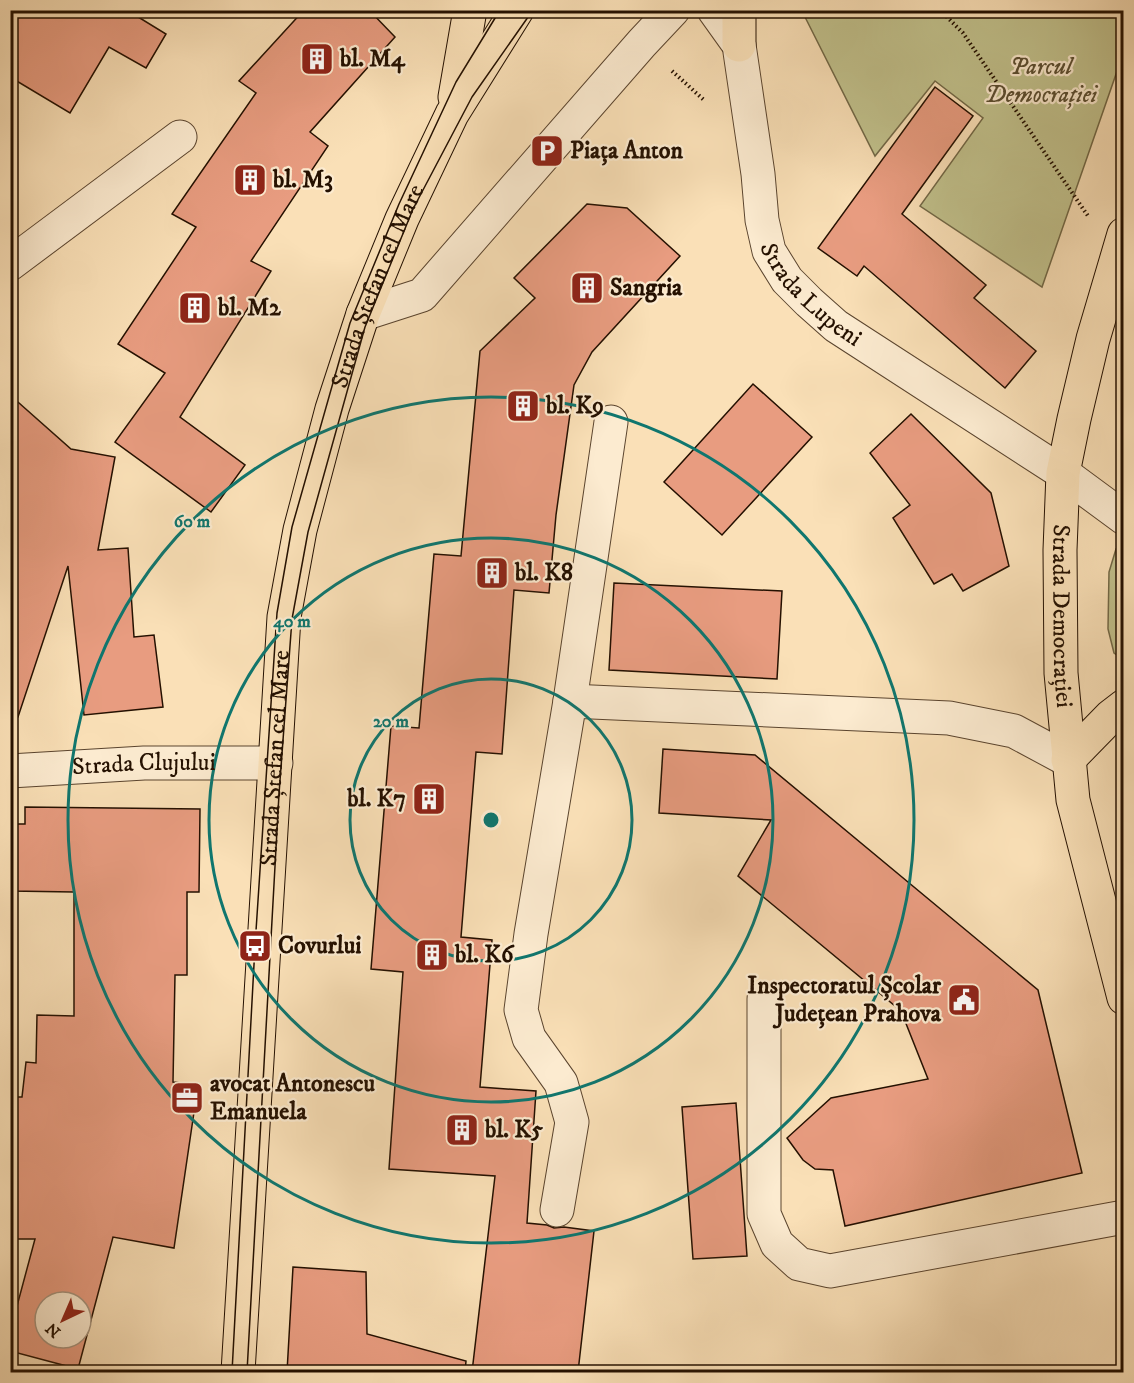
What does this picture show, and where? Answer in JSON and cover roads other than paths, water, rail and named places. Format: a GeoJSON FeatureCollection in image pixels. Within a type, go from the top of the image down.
{"type":"FeatureCollection","features":[{"type":"Feature","properties":{"kind":"main road"},"geometry":{"type":"LineString","coordinates":[[452,114],[470,10]]}},
{"type":"Feature","properties":{"kind":"main road","name":"Strada Ștefan cel Mare"},"geometry":{"type":"LineString","coordinates":[[238,1372],[284,617],[300,530],[332,409],[363,314],[402,219],[452,114],[517,10]]}},
{"type":"Feature","properties":{"kind":"main road"},"geometry":{"type":"LineString","coordinates":[[739,45],[740,10]]}},
{"type":"Feature","properties":{"kind":"main road","name":"Strada Democrației"},"geometry":{"type":"LineString","coordinates":[[1120,245],[1092,339],[1074,419],[1064,473],[1060,550],[1061,673],[1073,800],[1124,998]]}},
{"type":"Feature","properties":{"kind":"main road"},"geometry":{"type":"LineString","coordinates":[[1068,760],[1111,716],[1124,706]]}},
{"type":"Feature","properties":{"kind":"street"},"geometry":{"type":"LineString","coordinates":[[363,314],[422,295],[673,10]]}},
{"type":"Feature","properties":{"kind":"street","name":"Strada Lupeni"},"geometry":{"type":"LineString","coordinates":[[714,10],[739,45],[758,174],[762,220],[769,251],[787,280],[836,326],[1064,473],[1124,518]]}},
{"type":"Feature","properties":{"kind":"street"},"geometry":{"type":"LineString","coordinates":[[10,264],[180,137]]}},
{"type":"Feature","properties":{"kind":"street"},"geometry":{"type":"LineString","coordinates":[[557,1210],[572,1122],[561,1083],[529,1038],[521,1010],[611,422]]}},
{"type":"Feature","properties":{"kind":"street"},"geometry":{"type":"LineString","coordinates":[[570,701],[949,718],[1014,731],[1068,760]]}},
{"type":"Feature","properties":{"kind":"street","name":"Strada Clujului"},"geometry":{"type":"LineString","coordinates":[[10,771],[144,764],[276,763]]}},
{"type":"Feature","properties":{"kind":"street"},"geometry":{"type":"LineString","coordinates":[[764,999],[764,1214],[777,1244],[799,1264],[830,1271],[1124,1217]]}},
{"type":"Feature","properties":{"kind":"tram line"},"geometry":{"type":"LineString","coordinates":[[232,1372],[255,946],[277,613],[292,527],[350,323],[399,204],[456,82],[500,10]]}},
{"type":"Feature","properties":{"kind":"tram line"},"geometry":{"type":"LineString","coordinates":[[247,1372],[279,794],[292,619],[308,532],[365,327],[413,209],[472,97],[533,10]]}},
{"type":"Feature","properties":{"kind":"place","name":"bl. M4"},"geometry":{"type":"Point","coordinates":[317,59]}},
{"type":"Feature","properties":{"kind":"place","name":"Piaţa Anton"},"geometry":{"type":"Point","coordinates":[547,151]}},
{"type":"Feature","properties":{"kind":"place","name":"bl. M3"},"geometry":{"type":"Point","coordinates":[250,180]}},
{"type":"Feature","properties":{"kind":"place","name":"Sangria"},"geometry":{"type":"Point","coordinates":[587,288]}},
{"type":"Feature","properties":{"kind":"place","name":"bl. M2"},"geometry":{"type":"Point","coordinates":[195,308]}},
{"type":"Feature","properties":{"kind":"place","name":"bl. K9"},"geometry":{"type":"Point","coordinates":[523,406]}},
{"type":"Feature","properties":{"kind":"place","name":"bl. K8"},"geometry":{"type":"Point","coordinates":[492,573]}},
{"type":"Feature","properties":{"kind":"place","name":"bl. K7"},"geometry":{"type":"Point","coordinates":[429,799]}},
{"type":"Feature","properties":{"kind":"place","name":"Covurlui"},"geometry":{"type":"Point","coordinates":[255,946]}},
{"type":"Feature","properties":{"kind":"place","name":"bl. K6"},"geometry":{"type":"Point","coordinates":[432,955]}},
{"type":"Feature","properties":{"kind":"place","name":"Inspectoratul Școlar Județean Prahova"},"geometry":{"type":"Point","coordinates":[964,1000]}},
{"type":"Feature","properties":{"kind":"place","name":"avocat Antonescu Emanuela"},"geometry":{"type":"Point","coordinates":[187,1098]}},
{"type":"Feature","properties":{"kind":"place","name":"bl. K5"},"geometry":{"type":"Point","coordinates":[462,1130]}},
{"type":"Feature","properties":{"kind":"park label","name":"Parcul Democrației"},"geometry":{"type":"Point","coordinates":[1041,81]}}]}
